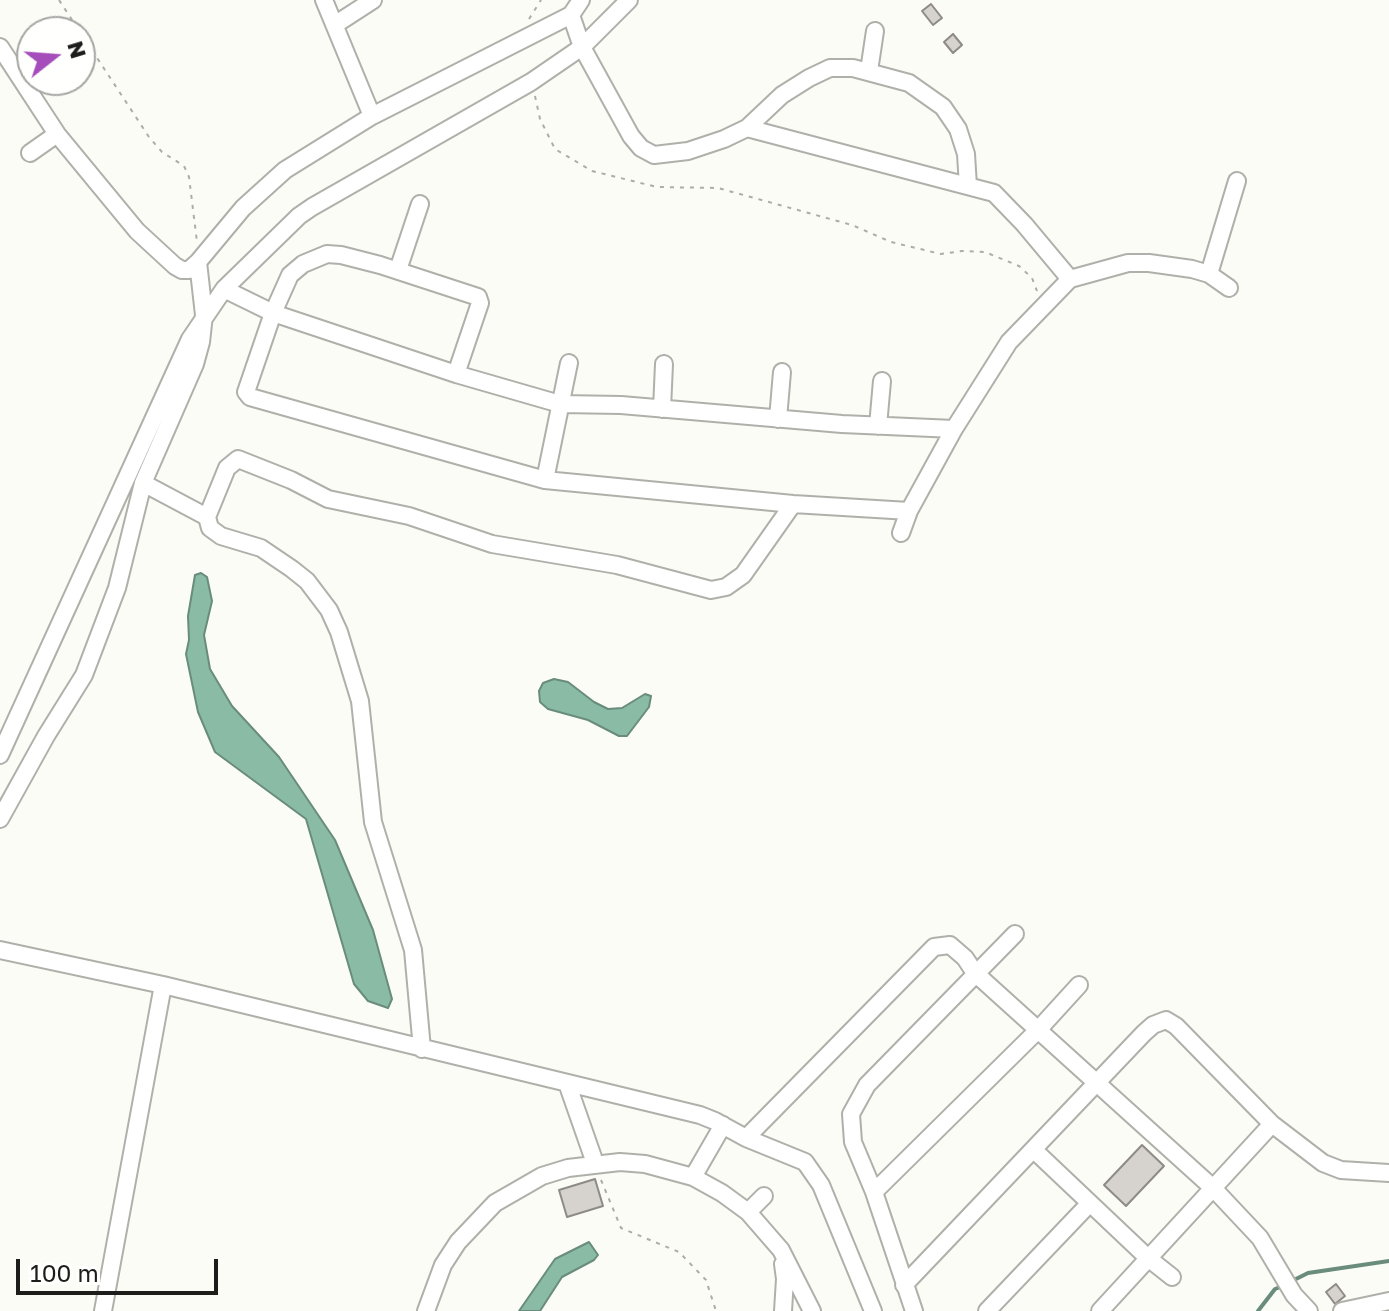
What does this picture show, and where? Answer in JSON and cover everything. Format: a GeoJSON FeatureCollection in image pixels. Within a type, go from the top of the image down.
{"type":"FeatureCollection","features":[{"type":"Feature","properties":{"kind":"street"},"geometry":{"type":"LineString","coordinates":[[324,0],[372,116]]}},
{"type":"Feature","properties":{"kind":"street"},"geometry":{"type":"LineString","coordinates":[[336,24],[373,0]]}},
{"type":"Feature","properties":{"kind":"street"},"geometry":{"type":"LineString","coordinates":[[0,47],[6,66],[137,231],[182,270],[189,270],[243,208],[285,170],[372,116],[571,15],[581,0]]}},
{"type":"Feature","properties":{"kind":"street"},"geometry":{"type":"LineString","coordinates":[[0,755],[190,339],[224,289],[299,216],[531,82],[582,47],[629,0]]}},
{"type":"Feature","properties":{"kind":"street"},"geometry":{"type":"LineString","coordinates":[[571,15],[582,47],[631,136],[641,148],[654,155],[688,151],[747,128],[782,95],[830,68],[869,71],[909,83],[943,107],[958,129],[966,154],[968,186]]}},
{"type":"Feature","properties":{"kind":"street"},"geometry":{"type":"LineString","coordinates":[[869,71],[875,31]]}},
{"type":"Feature","properties":{"kind":"street"},"geometry":{"type":"LineString","coordinates":[[747,128],[994,193],[1070,279]]}},
{"type":"Feature","properties":{"kind":"street"},"geometry":{"type":"LineString","coordinates":[[30,153],[57,134]]}},
{"type":"Feature","properties":{"kind":"street"},"geometry":{"type":"LineString","coordinates":[[1209,274],[1237,181]]}},
{"type":"Feature","properties":{"kind":"street"},"geometry":{"type":"LineString","coordinates":[[398,270],[420,204]]}},
{"type":"Feature","properties":{"kind":"street"},"geometry":{"type":"LineString","coordinates":[[456,374],[480,303],[478,297],[398,270],[327,254],[314,258],[290,275],[273,313],[246,392],[250,397],[545,480],[793,504],[909,511]]}},
{"type":"Feature","properties":{"kind":"street"},"geometry":{"type":"LineString","coordinates":[[0,819],[84,675],[117,588],[143,483],[195,364],[201,342],[204,315],[198,262]]}},
{"type":"Feature","properties":{"kind":"street"},"geometry":{"type":"LineString","coordinates":[[901,533],[909,511],[954,429],[1009,342],[1070,279],[1128,263],[1181,267],[1209,274],[1229,288]]}},
{"type":"Feature","properties":{"kind":"street"},"geometry":{"type":"LineString","coordinates":[[224,289],[273,313],[456,374],[560,404],[954,429]]}},
{"type":"Feature","properties":{"kind":"street"},"geometry":{"type":"LineString","coordinates":[[545,480],[569,363]]}},
{"type":"Feature","properties":{"kind":"street"},"geometry":{"type":"LineString","coordinates":[[662,409],[664,364]]}},
{"type":"Feature","properties":{"kind":"street"},"geometry":{"type":"LineString","coordinates":[[778,419],[782,372]]}},
{"type":"Feature","properties":{"kind":"street"},"geometry":{"type":"LineString","coordinates":[[878,426],[882,381]]}},
{"type":"Feature","properties":{"kind":"street"},"geometry":{"type":"LineString","coordinates":[[422,1049],[413,950],[373,822],[360,701],[339,632],[329,610],[307,581],[261,548],[221,536],[210,528],[207,517],[227,468],[238,459],[328,499],[409,516],[492,544],[617,565],[711,590],[726,587],[743,575],[793,504]]}},
{"type":"Feature","properties":{"kind":"street"},"geometry":{"type":"LineString","coordinates":[[143,483],[207,517]]}},
{"type":"Feature","properties":{"kind":"street"},"geometry":{"type":"LineString","coordinates":[[914,1311],[874,1192],[853,1142],[851,1114],[867,1085],[1015,934]]}},
{"type":"Feature","properties":{"kind":"street"},"geometry":{"type":"LineString","coordinates":[[746,1138],[934,947],[950,945],[965,958],[975,973],[1095,1084],[1213,1188],[1260,1238],[1294,1295],[1309,1311]]}},
{"type":"Feature","properties":{"kind":"street"},"geometry":{"type":"LineString","coordinates":[[0,950],[163,985],[700,1115],[805,1162],[821,1185],[873,1311]]}},
{"type":"Feature","properties":{"kind":"street"},"geometry":{"type":"LineString","coordinates":[[103,1311],[163,985]]}},
{"type":"Feature","properties":{"kind":"street"},"geometry":{"type":"LineString","coordinates":[[874,1192],[1038,1030],[1079,985]]}},
{"type":"Feature","properties":{"kind":"street"},"geometry":{"type":"LineString","coordinates":[[904,1285],[1035,1151],[1144,1033],[1166,1020],[1176,1026],[1272,1124],[1323,1163],[1341,1170],[1389,1173]]}},
{"type":"Feature","properties":{"kind":"street"},"geometry":{"type":"LineString","coordinates":[[567,1083],[595,1163]]}},
{"type":"Feature","properties":{"kind":"street"},"geometry":{"type":"LineString","coordinates":[[1100,1311],[1272,1124]]}},
{"type":"Feature","properties":{"kind":"street"},"geometry":{"type":"LineString","coordinates":[[693,1177],[723,1125]]}},
{"type":"Feature","properties":{"kind":"street"},"geometry":{"type":"LineString","coordinates":[[1035,1151],[1172,1277]]}},
{"type":"Feature","properties":{"kind":"street"},"geometry":{"type":"LineString","coordinates":[[426,1311],[432,1290],[450,1254],[475,1222],[495,1203],[542,1176],[595,1163],[645,1164],[693,1177],[722,1193],[748,1212],[781,1250],[812,1311]]}},
{"type":"Feature","properties":{"kind":"street"},"geometry":{"type":"LineString","coordinates":[[748,1212],[764,1196]]}},
{"type":"Feature","properties":{"kind":"street"},"geometry":{"type":"LineString","coordinates":[[987,1311],[1090,1203]]}},
{"type":"Feature","properties":{"kind":"street"},"geometry":{"type":"LineString","coordinates":[[781,1250],[785,1279],[783,1311]]}},
{"type":"Feature","properties":{"kind":"street"},"geometry":{"type":"LineString","coordinates":[[1342,1311],[1389,1301]]}},
{"type":"Feature","properties":{"kind":"path"},"geometry":{"type":"LineString","coordinates":[[59,0],[149,137],[162,152],[184,166],[189,177],[198,262]]}},
{"type":"Feature","properties":{"kind":"path"},"geometry":{"type":"LineString","coordinates":[[516,43],[517,31],[534,13],[541,0]]}},
{"type":"Feature","properties":{"kind":"path"},"geometry":{"type":"LineString","coordinates":[[531,82],[550,142],[561,153],[592,171],[657,187],[718,188],[852,225],[891,242],[941,254],[985,252],[1019,266],[1032,278],[1043,307]]}},
{"type":"Feature","properties":{"kind":"path"},"geometry":{"type":"LineString","coordinates":[[595,1163],[621,1228],[679,1252],[706,1280],[716,1311]]}},
{"type":"Feature","properties":{"kind":"shaded area"},"geometry":{"type":"Polygon","coordinates":[[[201,573],[207,577],[212,601],[204,635],[210,669],[232,706],[279,757],[335,840],[373,930],[392,999],[388,1008],[368,1001],[354,984],[306,819],[215,752],[198,712],[186,654],[195,575],[201,573]]]}},
{"type":"Feature","properties":{"kind":"shaded area"},"geometry":{"type":"Polygon","coordinates":[[[554,679],[568,682],[608,709],[622,708],[645,694],[651,696],[649,707],[627,736],[619,736],[588,720],[548,709],[540,702],[539,691],[543,683],[554,679]]]}},
{"type":"Feature","properties":{"kind":"shaded area"},"geometry":{"type":"Polygon","coordinates":[[[589,1242],[598,1255],[594,1260],[562,1277],[540,1311],[519,1311],[555,1259],[589,1242]]]}},
{"type":"Feature","properties":{"kind":"building"},"geometry":{"type":"Polygon","coordinates":[[[931,4],[942,18],[933,25],[922,11],[931,4]]]}},
{"type":"Feature","properties":{"kind":"building"},"geometry":{"type":"Polygon","coordinates":[[[953,34],[962,45],[953,53],[944,42],[953,34]]]}},
{"type":"Feature","properties":{"kind":"building"},"geometry":{"type":"Polygon","coordinates":[[[1142,1145],[1164,1166],[1126,1206],[1104,1185],[1142,1145]]]}},
{"type":"Feature","properties":{"kind":"building"},"geometry":{"type":"Polygon","coordinates":[[[595,1179],[603,1206],[567,1217],[559,1190],[595,1179]]]}},
{"type":"Feature","properties":{"kind":"building"},"geometry":{"type":"Polygon","coordinates":[[[1336,1284],[1345,1296],[1335,1304],[1326,1292],[1336,1284]]]}},
{"type":"Feature","properties":{"kind":"waterway"},"geometry":{"type":"LineString","coordinates":[[1290,1282],[1308,1273],[1389,1261]]}},
{"type":"Feature","properties":{"kind":"waterway"},"geometry":{"type":"LineString","coordinates":[[1258,1311],[1275,1289],[1283,1286]]}}]}
